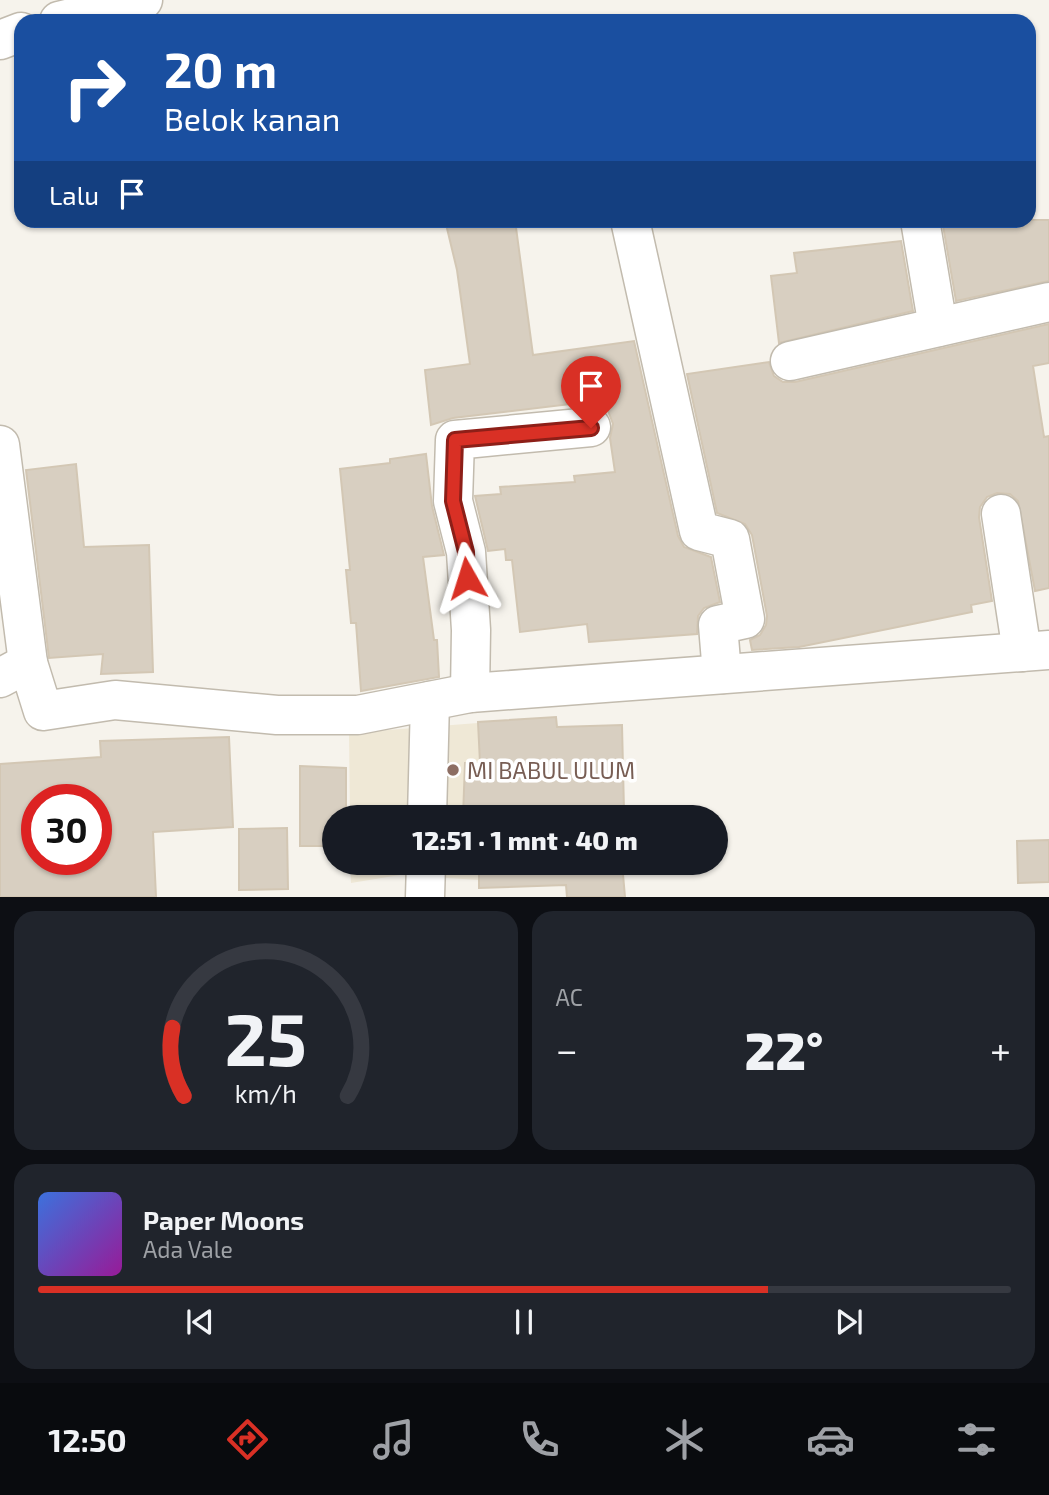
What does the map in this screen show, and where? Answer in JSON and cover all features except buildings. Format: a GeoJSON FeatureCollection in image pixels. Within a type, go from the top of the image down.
{"type":"FeatureCollection","features":[{"type":"Feature","properties":{"kind":"street"},"geometry":{"type":"LineString","coordinates":[[88,14],[143,0]]}},
{"type":"Feature","properties":{"kind":"street"},"geometry":{"type":"LineString","coordinates":[[632,228],[699,531],[730,539],[745,619],[718,625],[722,674]]}},
{"type":"Feature","properties":{"kind":"street"},"geometry":{"type":"LineString","coordinates":[[921,228],[938,327]]}},
{"type":"Feature","properties":{"kind":"street"},"geometry":{"type":"LineString","coordinates":[[790,361],[1049,302]]}},
{"type":"Feature","properties":{"kind":"street"},"geometry":{"type":"LineString","coordinates":[[470,693],[471,630],[466,552],[453,501],[455,440],[591,428]]}},
{"type":"Feature","properties":{"kind":"street"},"geometry":{"type":"LineString","coordinates":[[0,445],[14,671],[43,711],[115,701],[277,715],[358,715],[470,693],[1035,651],[1002,514]]}},
{"type":"Feature","properties":{"kind":"street"},"geometry":{"type":"LineString","coordinates":[[427,805],[430,701]]}},
{"type":"Feature","properties":{"kind":"street"},"geometry":{"type":"LineString","coordinates":[[425,897],[426,875]]}},
{"type":"Feature","properties":{"kind":"shaded area","name":"MI BABUL ULUM"},"geometry":{"type":"Polygon","coordinates":[[[556,717],[558,805],[350,805],[349,733],[556,717]]]}},
{"type":"Feature","properties":{"kind":"shaded area"},"geometry":{"type":"Polygon","coordinates":[[[351,875],[400,875],[351,883],[351,875]]]}},
{"type":"Feature","properties":{"kind":"shaded area"},"geometry":{"type":"Polygon","coordinates":[[[400,875],[558,875],[558,885],[400,875]]]}},
{"type":"Feature","properties":{"kind":"place","name":"MI BABUL ULUM"},"geometry":{"type":"Point","coordinates":[453,770]}},
{"type":"Feature","properties":{"kind":"route"},"geometry":{"type":"LineString","coordinates":[[467,578],[466,552],[453,501],[455,440],[591,428]]}}]}
